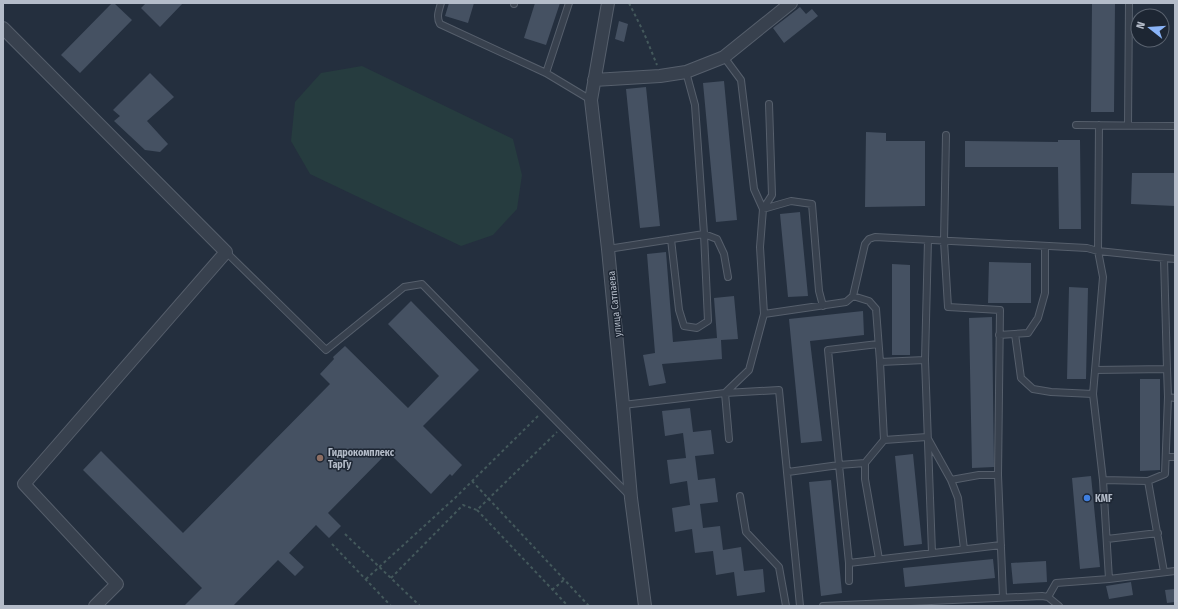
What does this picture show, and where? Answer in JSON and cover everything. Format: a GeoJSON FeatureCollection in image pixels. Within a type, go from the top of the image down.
{"type":"FeatureCollection","features":[{"type":"Feature","properties":{"kind":"street","name":"улица Сатпаева"},"geometry":{"type":"LineString","coordinates":[[608,3],[591,100],[608,249],[631,498],[645,606]]}},
{"type":"Feature","properties":{"kind":"street"},"geometry":{"type":"LineString","coordinates":[[594,80],[660,76],[686,72],[724,57],[791,3]]}},
{"type":"Feature","properties":{"kind":"street"},"geometry":{"type":"LineString","coordinates":[[3,28],[226,252],[24,484],[118,584],[95,606]]}},
{"type":"Feature","properties":{"kind":"lane"},"geometry":{"type":"LineString","coordinates":[[441,3],[438,13],[438,21],[440,24],[546,73],[591,100]]}},
{"type":"Feature","properties":{"kind":"lane"},"geometry":{"type":"LineString","coordinates":[[546,73],[570,3]]}},
{"type":"Feature","properties":{"kind":"lane"},"geometry":{"type":"LineString","coordinates":[[1128,125],[1129,3]]}},
{"type":"Feature","properties":{"kind":"lane"},"geometry":{"type":"LineString","coordinates":[[724,57],[741,80],[754,189],[763,209]]}},
{"type":"Feature","properties":{"kind":"lane"},"geometry":{"type":"LineString","coordinates":[[671,240],[679,310],[684,326],[697,328],[708,321],[704,234],[695,106],[686,72]]}},
{"type":"Feature","properties":{"kind":"lane"},"geometry":{"type":"LineString","coordinates":[[728,439],[725,393],[749,370],[764,314],[760,247],[763,209],[772,195],[769,104]]}},
{"type":"Feature","properties":{"kind":"lane"},"geometry":{"type":"LineString","coordinates":[[1076,125],[1175,126]]}},
{"type":"Feature","properties":{"kind":"lane"},"geometry":{"type":"LineString","coordinates":[[1098,125],[1098,251],[1103,277],[1093,394],[1103,480],[1110,579]]}},
{"type":"Feature","properties":{"kind":"lane"},"geometry":{"type":"LineString","coordinates":[[946,135],[944,241],[948,308],[1000,310],[998,475],[1003,598]]}},
{"type":"Feature","properties":{"kind":"lane"},"geometry":{"type":"LineString","coordinates":[[763,209],[791,201],[812,204],[819,291],[823,306]]}},
{"type":"Feature","properties":{"kind":"lane"},"geometry":{"type":"LineString","coordinates":[[608,249],[704,234],[717,239],[724,254],[728,277]]}},
{"type":"Feature","properties":{"kind":"lane"},"geometry":{"type":"LineString","coordinates":[[764,314],[846,302],[853,296],[865,244],[869,239],[876,237],[1087,248],[1098,251],[1175,260]]}},
{"type":"Feature","properties":{"kind":"lane"},"geometry":{"type":"LineString","coordinates":[[928,240],[925,360],[932,553]]}},
{"type":"Feature","properties":{"kind":"lane"},"geometry":{"type":"LineString","coordinates":[[999,335],[1028,333],[1038,318],[1045,293],[1045,246]]}},
{"type":"Feature","properties":{"kind":"lane"},"geometry":{"type":"LineString","coordinates":[[226,252],[326,350],[404,287],[422,284],[631,498]]}},
{"type":"Feature","properties":{"kind":"lane"},"geometry":{"type":"LineString","coordinates":[[1103,480],[1148,481],[1165,474],[1168,396],[1164,258]]}},
{"type":"Feature","properties":{"kind":"lane"},"geometry":{"type":"LineString","coordinates":[[853,296],[869,301],[876,309],[884,440],[865,463],[865,479],[879,559]]}},
{"type":"Feature","properties":{"kind":"lane"},"geometry":{"type":"LineString","coordinates":[[1015,334],[1021,378],[1033,389],[1051,392],[1093,394]]}},
{"type":"Feature","properties":{"kind":"lane"},"geometry":{"type":"LineString","coordinates":[[849,582],[849,563],[828,350],[878,344]]}},
{"type":"Feature","properties":{"kind":"lane"},"geometry":{"type":"LineString","coordinates":[[880,362],[925,360]]}},
{"type":"Feature","properties":{"kind":"lane"},"geometry":{"type":"LineString","coordinates":[[1095,370],[1167,369]]}},
{"type":"Feature","properties":{"kind":"lane"},"geometry":{"type":"LineString","coordinates":[[623,405],[725,393],[779,390],[800,606]]}},
{"type":"Feature","properties":{"kind":"lane"},"geometry":{"type":"LineString","coordinates":[[1168,396],[1175,398]]}},
{"type":"Feature","properties":{"kind":"lane"},"geometry":{"type":"LineString","coordinates":[[884,440],[927,438]]}},
{"type":"Feature","properties":{"kind":"lane"},"geometry":{"type":"LineString","coordinates":[[927,438],[951,480],[958,498],[964,549]]}},
{"type":"Feature","properties":{"kind":"lane"},"geometry":{"type":"LineString","coordinates":[[1166,457],[1175,457]]}},
{"type":"Feature","properties":{"kind":"lane"},"geometry":{"type":"LineString","coordinates":[[788,472],[865,463]]}},
{"type":"Feature","properties":{"kind":"lane"},"geometry":{"type":"LineString","coordinates":[[951,480],[979,475],[998,475]]}},
{"type":"Feature","properties":{"kind":"lane"},"geometry":{"type":"LineString","coordinates":[[1148,481],[1164,572]]}},
{"type":"Feature","properties":{"kind":"lane"},"geometry":{"type":"LineString","coordinates":[[740,496],[746,532],[779,567],[786,606]]}},
{"type":"Feature","properties":{"kind":"lane"},"geometry":{"type":"LineString","coordinates":[[1107,539],[1158,533]]}},
{"type":"Feature","properties":{"kind":"lane"},"geometry":{"type":"LineString","coordinates":[[849,563],[1001,545]]}},
{"type":"Feature","properties":{"kind":"lane"},"geometry":{"type":"LineString","coordinates":[[1048,597],[1056,583],[1110,579],[1175,571]]}},
{"type":"Feature","properties":{"kind":"lane"},"geometry":{"type":"LineString","coordinates":[[822,606],[1042,596],[1048,597],[1060,606]]}},
{"type":"Feature","properties":{"kind":"path"},"geometry":{"type":"LineString","coordinates":[[629,3],[644,34],[660,76]]}},
{"type":"Feature","properties":{"kind":"path"},"geometry":{"type":"LineString","coordinates":[[366,579],[472,481],[540,414]]}},
{"type":"Feature","properties":{"kind":"path"},"geometry":{"type":"LineString","coordinates":[[477,510],[558,432],[553,428]]}},
{"type":"Feature","properties":{"kind":"path"},"geometry":{"type":"LineString","coordinates":[[472,481],[589,606]]}},
{"type":"Feature","properties":{"kind":"path"},"geometry":{"type":"LineString","coordinates":[[391,578],[462,505],[477,510],[568,606]]}},
{"type":"Feature","properties":{"kind":"path"},"geometry":{"type":"LineString","coordinates":[[345,534],[420,606]]}},
{"type":"Feature","properties":{"kind":"path"},"geometry":{"type":"LineString","coordinates":[[332,544],[391,606]]}},
{"type":"Feature","properties":{"kind":"path"},"geometry":{"type":"LineString","coordinates":[[552,590],[565,579]]}},
{"type":"Feature","properties":{"kind":"green space"},"geometry":{"type":"Polygon","coordinates":[[[362,66],[513,139],[522,175],[517,209],[493,235],[461,246],[310,174],[291,141],[295,102],[321,73],[362,66]]]}},
{"type":"Feature","properties":{"kind":"building"},"geometry":{"type":"Polygon","coordinates":[[[112,3],[114,3],[132,20],[80,73],[61,55],[112,3]]]}},
{"type":"Feature","properties":{"kind":"building"},"geometry":{"type":"Polygon","coordinates":[[[146,3],[183,3],[160,27],[141,8],[146,3]]]}},
{"type":"Feature","properties":{"kind":"building"},"geometry":{"type":"Polygon","coordinates":[[[449,3],[474,3],[468,23],[445,16],[449,3]]]}},
{"type":"Feature","properties":{"kind":"building"},"geometry":{"type":"Polygon","coordinates":[[[535,3],[560,3],[546,45],[524,38],[535,3]]]}},
{"type":"Feature","properties":{"kind":"building"},"geometry":{"type":"Polygon","coordinates":[[[1092,3],[1115,3],[1114,112],[1091,112],[1092,3]]]}},
{"type":"Feature","properties":{"kind":"building"},"geometry":{"type":"Polygon","coordinates":[[[800,7],[806,14],[812,9],[818,16],[784,43],[773,28],[800,7]]]}},
{"type":"Feature","properties":{"kind":"building"},"geometry":{"type":"Polygon","coordinates":[[[619,21],[628,24],[624,42],[615,39],[619,21]]]}},
{"type":"Feature","properties":{"kind":"building"},"geometry":{"type":"Polygon","coordinates":[[[150,73],[174,97],[147,121],[168,144],[160,152],[145,150],[114,121],[120,116],[113,110],[150,73]]]}},
{"type":"Feature","properties":{"kind":"building"},"geometry":{"type":"Polygon","coordinates":[[[724,81],[737,220],[716,222],[703,83],[724,81]]]}},
{"type":"Feature","properties":{"kind":"building"},"geometry":{"type":"Polygon","coordinates":[[[646,87],[660,226],[640,228],[626,89],[646,87]]]}},
{"type":"Feature","properties":{"kind":"building"},"geometry":{"type":"Polygon","coordinates":[[[866,132],[886,133],[886,141],[925,141],[925,206],[865,207],[866,132]]]}},
{"type":"Feature","properties":{"kind":"building"},"geometry":{"type":"Polygon","coordinates":[[[1058,140],[1080,140],[1081,229],[1059,229],[1058,167],[965,167],[965,141],[1058,142],[1058,140]]]}},
{"type":"Feature","properties":{"kind":"building"},"geometry":{"type":"Polygon","coordinates":[[[1132,173],[1175,173],[1175,206],[1131,204],[1132,173]]]}},
{"type":"Feature","properties":{"kind":"building"},"geometry":{"type":"Polygon","coordinates":[[[800,212],[808,296],[788,297],[780,214],[800,212]]]}},
{"type":"Feature","properties":{"kind":"building"},"geometry":{"type":"Polygon","coordinates":[[[666,252],[673,342],[717,338],[714,298],[734,296],[738,339],[721,340],[722,359],[662,364],[666,383],[649,386],[643,355],[655,353],[647,254],[666,252]]]}},
{"type":"Feature","properties":{"kind":"building"},"geometry":{"type":"Polygon","coordinates":[[[989,262],[1031,263],[1031,303],[988,303],[989,262]]]}},
{"type":"Feature","properties":{"kind":"building"},"geometry":{"type":"Polygon","coordinates":[[[892,264],[910,265],[910,355],[892,355],[892,264]]]}},
{"type":"Feature","properties":{"kind":"building"},"geometry":{"type":"Polygon","coordinates":[[[1069,287],[1088,288],[1086,379],[1067,379],[1069,287]]]}},
{"type":"Feature","properties":{"kind":"building","name":"Гидрокомплекс ТарГу"},"geometry":{"type":"Polygon","coordinates":[[[411,301],[479,370],[423,426],[462,465],[452,476],[450,474],[431,494],[388,452],[328,513],[341,526],[329,538],[316,525],[289,553],[304,567],[295,576],[278,560],[233,606],[184,606],[202,588],[83,470],[101,451],[183,533],[330,384],[320,374],[334,359],[333,357],[345,346],[408,408],[439,376],[388,324],[411,301]]]}},
{"type":"Feature","properties":{"kind":"building"},"geometry":{"type":"Polygon","coordinates":[[[863,311],[864,335],[810,341],[822,441],[801,443],[789,319],[863,311]]]}},
{"type":"Feature","properties":{"kind":"building"},"geometry":{"type":"Polygon","coordinates":[[[992,317],[994,467],[972,468],[969,318],[992,317]]]}},
{"type":"Feature","properties":{"kind":"building"},"geometry":{"type":"Polygon","coordinates":[[[1140,379],[1160,379],[1160,470],[1140,471],[1140,379]]]}},
{"type":"Feature","properties":{"kind":"building"},"geometry":{"type":"Polygon","coordinates":[[[690,408],[693,432],[711,430],[714,454],[695,456],[698,480],[715,478],[718,502],[700,504],[703,528],[720,526],[723,550],[741,547],[744,571],[763,569],[765,592],[737,596],[734,572],[716,575],[713,551],[695,553],[692,529],[675,532],[672,508],[690,505],[687,481],[670,484],[667,460],[686,458],[683,433],[665,436],[662,411],[690,408]]]}},
{"type":"Feature","properties":{"kind":"building"},"geometry":{"type":"Polygon","coordinates":[[[913,454],[922,544],[904,546],[895,456],[913,454]]]}},
{"type":"Feature","properties":{"kind":"building"},"geometry":{"type":"Polygon","coordinates":[[[1091,476],[1100,567],[1080,569],[1072,478],[1091,476]]]}},
{"type":"Feature","properties":{"kind":"building"},"geometry":{"type":"Polygon","coordinates":[[[831,480],[842,593],[821,596],[809,482],[831,480]]]}},
{"type":"Feature","properties":{"kind":"building"},"geometry":{"type":"Polygon","coordinates":[[[993,559],[995,578],[905,587],[903,568],[993,559]]]}},
{"type":"Feature","properties":{"kind":"building"},"geometry":{"type":"Polygon","coordinates":[[[1046,561],[1047,582],[1013,584],[1011,563],[1046,561]]]}},
{"type":"Feature","properties":{"kind":"building"},"geometry":{"type":"Polygon","coordinates":[[[1131,582],[1133,595],[1109,599],[1106,586],[1131,582]]]}},
{"type":"Feature","properties":{"kind":"building"},"geometry":{"type":"Polygon","coordinates":[[[1175,589],[1175,602],[1167,603],[1165,590],[1175,589]]]}},
{"type":"Feature","properties":{"kind":"place","name":"Гидрокомплекс ТарГу"},"geometry":{"type":"Point","coordinates":[320,458]}},
{"type":"Feature","properties":{"kind":"place","name":"KMF"},"geometry":{"type":"Point","coordinates":[1087,498]}}]}
